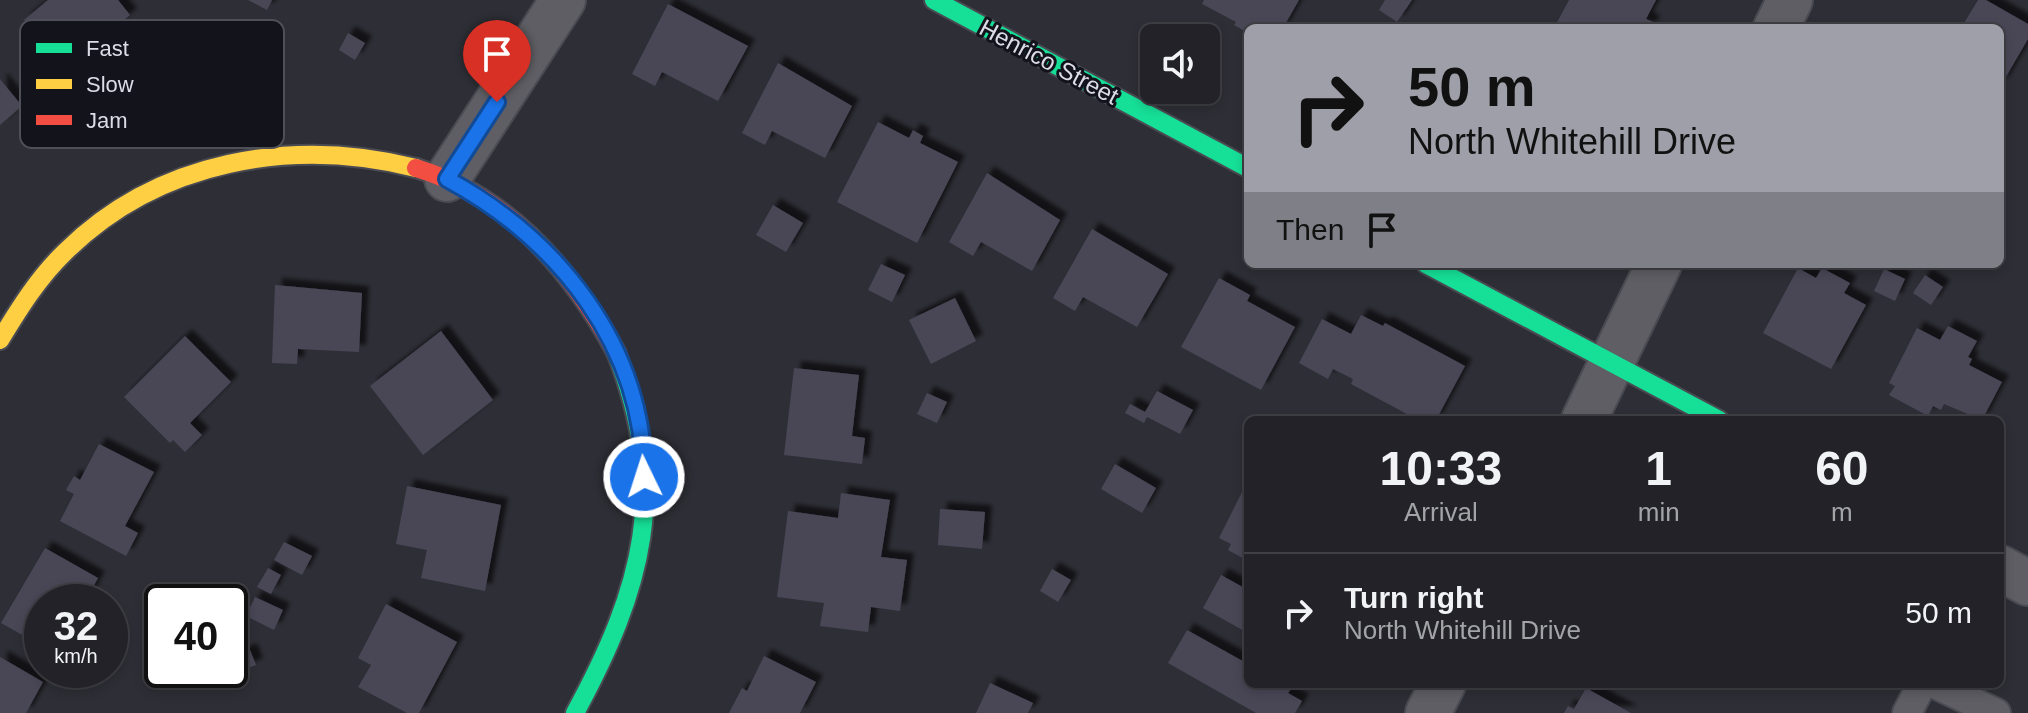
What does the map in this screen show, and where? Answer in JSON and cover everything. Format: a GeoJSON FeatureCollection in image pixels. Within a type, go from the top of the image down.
{"type":"FeatureCollection","features":[{"type":"Feature","properties":{"kind":"street"},"geometry":{"type":"LineString","coordinates":[[447,179],[563,0]]}},
{"type":"Feature","properties":{"kind":"street","name":"Henrico Street"},"geometry":{"type":"LineString","coordinates":[[934,0],[1244,166]]}},
{"type":"Feature","properties":{"kind":"street"},"geometry":{"type":"LineString","coordinates":[[1778,24],[1790,0]]}},
{"type":"Feature","properties":{"kind":"street"},"geometry":{"type":"LineString","coordinates":[[0,340],[39,279],[86,230],[140,191],[192,170],[261,156],[317,153],[387,161],[447,179],[525,232],[575,283],[607,329],[632,389],[644,453],[644,523],[631,591],[613,643],[575,713]]}},
{"type":"Feature","properties":{"kind":"street"},"geometry":{"type":"LineString","coordinates":[[1434,268],[1711,416]]}},
{"type":"Feature","properties":{"kind":"street"},"geometry":{"type":"LineString","coordinates":[[1586,416],[1657,268]]}},
{"type":"Feature","properties":{"kind":"street"},"geometry":{"type":"LineString","coordinates":[[2004,570],[2028,583]]}},
{"type":"Feature","properties":{"kind":"street"},"geometry":{"type":"LineString","coordinates":[[1428,713],[1441,688]]}},
{"type":"Feature","properties":{"kind":"lane"},"geometry":{"type":"LineString","coordinates":[[1907,713],[1920,688]]}},
{"type":"Feature","properties":{"kind":"lane"},"geometry":{"type":"LineString","coordinates":[[1943,688],[1996,713]]}},
{"type":"Feature","properties":{"kind":"building"},"geometry":{"type":"Polygon","coordinates":[[[48,0],[118,0],[130,15],[124,20],[24,20],[48,0]]]}},
{"type":"Feature","properties":{"kind":"building"},"geometry":{"type":"Polygon","coordinates":[[[248,0],[272,0],[267,10],[248,0]]]}},
{"type":"Feature","properties":{"kind":"building"},"geometry":{"type":"Polygon","coordinates":[[[1204,0],[1299,0],[1285,24],[1244,24],[1244,31],[1234,25],[1236,22],[1202,4],[1204,0]]]}},
{"type":"Feature","properties":{"kind":"building"},"geometry":{"type":"Polygon","coordinates":[[[1385,0],[1412,0],[1397,22],[1379,10],[1385,0]]]}},
{"type":"Feature","properties":{"kind":"building"},"geometry":{"type":"Polygon","coordinates":[[[1569,0],[1656,0],[1646,19],[1652,24],[1556,24],[1569,0]]]}},
{"type":"Feature","properties":{"kind":"building"},"geometry":{"type":"Polygon","coordinates":[[[1978,0],[1986,0],[2028,24],[2028,39],[2004,80],[2004,24],[1963,24],[1978,0]]]}},
{"type":"Feature","properties":{"kind":"building"},"geometry":{"type":"Polygon","coordinates":[[[668,4],[748,46],[718,101],[662,72],[655,86],[632,74],[668,4]]]}},
{"type":"Feature","properties":{"kind":"building"},"geometry":{"type":"Polygon","coordinates":[[[348,33],[365,43],[355,60],[339,50],[348,33]]]}},
{"type":"Feature","properties":{"kind":"building"},"geometry":{"type":"Polygon","coordinates":[[[778,63],[852,106],[825,158],[772,131],[765,145],[742,133],[778,63]]]}},
{"type":"Feature","properties":{"kind":"building"},"geometry":{"type":"Polygon","coordinates":[[[0,79],[20,108],[0,125],[0,79]]]}},
{"type":"Feature","properties":{"kind":"building"},"geometry":{"type":"Polygon","coordinates":[[[878,122],[909,138],[913,130],[923,136],[920,143],[958,162],[917,243],[837,202],[878,122]]]}},
{"type":"Feature","properties":{"kind":"building"},"geometry":{"type":"Polygon","coordinates":[[[987,173],[1060,220],[1032,271],[981,242],[973,256],[949,242],[987,173]]]}},
{"type":"Feature","properties":{"kind":"building"},"geometry":{"type":"Polygon","coordinates":[[[773,205],[803,223],[786,252],[756,235],[773,205]]]}},
{"type":"Feature","properties":{"kind":"building"},"geometry":{"type":"Polygon","coordinates":[[[1092,229],[1168,274],[1137,327],[1083,297],[1075,311],[1053,298],[1092,229]]]}},
{"type":"Feature","properties":{"kind":"building"},"geometry":{"type":"Polygon","coordinates":[[[881,264],[905,275],[892,302],[868,290],[881,264]]]}},
{"type":"Feature","properties":{"kind":"building"},"geometry":{"type":"Polygon","coordinates":[[[1798,268],[1816,278],[1822,268],[1850,283],[1844,293],[1866,305],[1831,369],[1763,333],[1798,268]]]}},
{"type":"Feature","properties":{"kind":"building"},"geometry":{"type":"Polygon","coordinates":[[[1884,269],[1905,279],[1895,301],[1874,291],[1884,269]]]}},
{"type":"Feature","properties":{"kind":"building"},"geometry":{"type":"Polygon","coordinates":[[[1925,275],[1943,287],[1931,305],[1913,293],[1925,275]]]}},
{"type":"Feature","properties":{"kind":"building"},"geometry":{"type":"Polygon","coordinates":[[[1219,278],[1250,295],[1247,301],[1295,327],[1261,390],[1181,347],[1219,278]]]}},
{"type":"Feature","properties":{"kind":"building"},"geometry":{"type":"Polygon","coordinates":[[[275,285],[362,293],[359,352],[298,349],[297,364],[272,363],[275,285]]]}},
{"type":"Feature","properties":{"kind":"building"},"geometry":{"type":"Polygon","coordinates":[[[955,298],[976,341],[931,364],[909,320],[955,298]]]}},
{"type":"Feature","properties":{"kind":"building"},"geometry":{"type":"Polygon","coordinates":[[[1361,315],[1383,326],[1385,323],[1465,366],[1438,416],[1411,416],[1351,384],[1353,379],[1333,369],[1328,379],[1299,363],[1322,319],[1351,334],[1361,315]]]}},
{"type":"Feature","properties":{"kind":"building"},"geometry":{"type":"Polygon","coordinates":[[[1948,326],[1977,341],[1968,357],[1972,359],[1969,365],[2002,382],[1984,416],[1972,416],[1944,404],[1941,410],[1933,406],[1928,416],[1889,395],[1895,386],[1889,383],[1917,328],[1940,340],[1948,326]]]}},
{"type":"Feature","properties":{"kind":"building"},"geometry":{"type":"Polygon","coordinates":[[[441,331],[493,400],[423,455],[370,386],[441,331]]]}},
{"type":"Feature","properties":{"kind":"building"},"geometry":{"type":"Polygon","coordinates":[[[185,336],[231,382],[190,423],[202,435],[185,452],[173,440],[170,443],[124,397],[185,336]]]}},
{"type":"Feature","properties":{"kind":"building"},"geometry":{"type":"Polygon","coordinates":[[[794,368],[859,375],[852,436],[865,438],[862,464],[784,455],[794,368]]]}},
{"type":"Feature","properties":{"kind":"building"},"geometry":{"type":"Polygon","coordinates":[[[1157,391],[1193,410],[1180,434],[1147,417],[1144,423],[1125,413],[1130,404],[1145,412],[1157,391]]]}},
{"type":"Feature","properties":{"kind":"building"},"geometry":{"type":"Polygon","coordinates":[[[927,393],[947,402],[937,423],[917,414],[927,393]]]}},
{"type":"Feature","properties":{"kind":"building"},"geometry":{"type":"Polygon","coordinates":[[[99,444],[154,472],[125,526],[138,533],[126,556],[60,521],[74,494],[66,490],[74,476],[80,480],[99,444]]]}},
{"type":"Feature","properties":{"kind":"building"},"geometry":{"type":"Polygon","coordinates":[[[1115,464],[1156,488],[1142,513],[1101,489],[1115,464]]]}},
{"type":"Feature","properties":{"kind":"building"},"geometry":{"type":"Polygon","coordinates":[[[407,486],[501,505],[485,591],[421,578],[427,550],[396,544],[407,486]]]}},
{"type":"Feature","properties":{"kind":"building"},"geometry":{"type":"Polygon","coordinates":[[[1244,488],[1244,559],[1228,550],[1231,544],[1219,538],[1244,488]]]}},
{"type":"Feature","properties":{"kind":"building"},"geometry":{"type":"Polygon","coordinates":[[[841,493],[890,500],[881,557],[907,560],[900,611],[871,607],[868,632],[820,626],[824,603],[777,597],[788,511],[838,518],[841,493]]]}},
{"type":"Feature","properties":{"kind":"building"},"geometry":{"type":"Polygon","coordinates":[[[940,509],[985,512],[982,549],[938,545],[940,509]]]}},
{"type":"Feature","properties":{"kind":"building"},"geometry":{"type":"Polygon","coordinates":[[[284,542],[312,556],[302,575],[274,560],[284,542]]]}},
{"type":"Feature","properties":{"kind":"building"},"geometry":{"type":"Polygon","coordinates":[[[45,548],[98,578],[95,584],[24,584],[24,636],[1,623],[45,548]]]}},
{"type":"Feature","properties":{"kind":"building"},"geometry":{"type":"Polygon","coordinates":[[[268,568],[281,575],[271,594],[257,587],[268,568]]]}},
{"type":"Feature","properties":{"kind":"building"},"geometry":{"type":"Polygon","coordinates":[[[1052,569],[1071,580],[1058,602],[1040,591],[1052,569]]]}},
{"type":"Feature","properties":{"kind":"building"},"geometry":{"type":"Polygon","coordinates":[[[1221,575],[1244,588],[1244,631],[1203,608],[1221,575]]]}},
{"type":"Feature","properties":{"kind":"building"},"geometry":{"type":"Polygon","coordinates":[[[255,597],[283,610],[274,630],[248,617],[255,597]]]}},
{"type":"Feature","properties":{"kind":"building"},"geometry":{"type":"Polygon","coordinates":[[[386,604],[457,642],[419,713],[407,713],[358,687],[371,665],[358,658],[386,604]]]}},
{"type":"Feature","properties":{"kind":"building"},"geometry":{"type":"Polygon","coordinates":[[[1187,630],[1244,662],[1244,688],[1289,688],[1288,693],[1302,701],[1295,713],[1256,713],[1168,663],[1187,630]]]}},
{"type":"Feature","properties":{"kind":"building"},"geometry":{"type":"Polygon","coordinates":[[[248,651],[256,665],[248,668],[248,651]]]}},
{"type":"Feature","properties":{"kind":"building"},"geometry":{"type":"Polygon","coordinates":[[[764,656],[816,682],[800,713],[729,713],[742,688],[747,691],[764,656]]]}},
{"type":"Feature","properties":{"kind":"building"},"geometry":{"type":"Polygon","coordinates":[[[0,657],[24,671],[24,688],[40,688],[26,713],[0,713],[0,657]]]}},
{"type":"Feature","properties":{"kind":"building"},"geometry":{"type":"Polygon","coordinates":[[[990,683],[1033,703],[1028,713],[976,713],[990,683]]]}},
{"type":"Feature","properties":{"kind":"building"},"geometry":{"type":"Polygon","coordinates":[[[1586,688],[1631,713],[1564,713],[1568,706],[1574,709],[1586,688]]]}},
{"type":"Feature","properties":{"kind":"traffic: fast"},"geometry":{"type":"LineString","coordinates":[[934,0],[1244,166]]}},
{"type":"Feature","properties":{"kind":"traffic: fast"},"geometry":{"type":"LineString","coordinates":[[1434,268],[1711,416]]}},
{"type":"Feature","properties":{"kind":"traffic: fast"},"geometry":{"type":"LineString","coordinates":[[575,713],[618,623],[632,580],[641,537],[645,494],[642,449],[633,402],[616,352]]}},
{"type":"Feature","properties":{"kind":"traffic: slow"},"geometry":{"type":"LineString","coordinates":[[0,340],[38,283],[65,252],[102,221],[142,196],[184,177],[229,164],[275,157],[322,155],[369,159],[416,168]]}},
{"type":"Feature","properties":{"kind":"traffic: jam"},"geometry":{"type":"LineString","coordinates":[[416,168],[480,197],[534,240],[579,293],[616,352]]}},
{"type":"Feature","properties":{"kind":"route"},"geometry":{"type":"LineString","coordinates":[[497,102],[447,179],[525,232],[575,283],[607,329],[632,389],[644,453],[644,477]]}}]}
